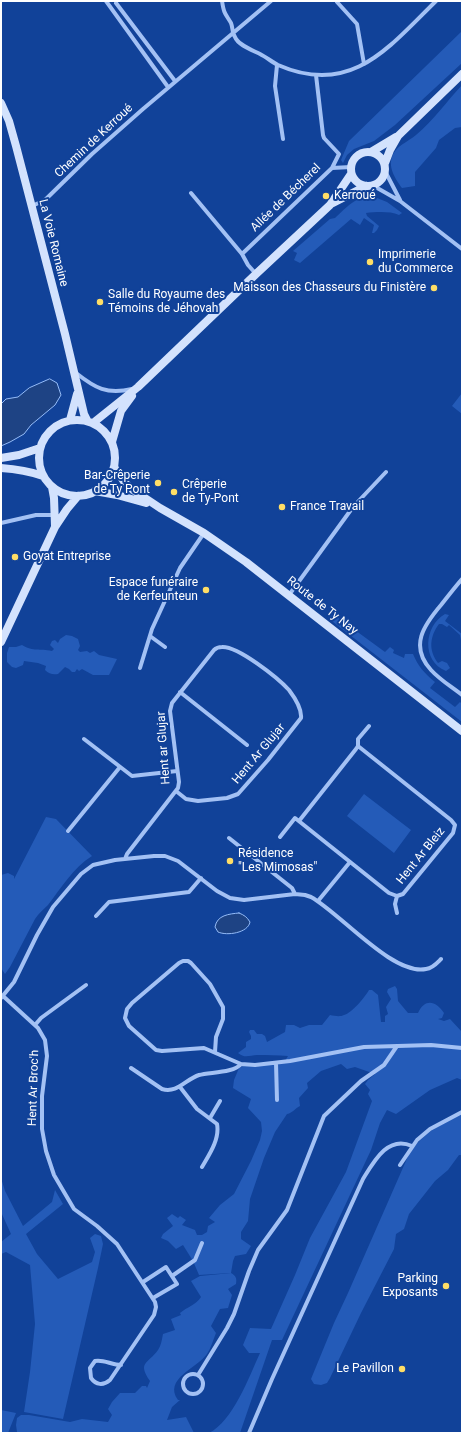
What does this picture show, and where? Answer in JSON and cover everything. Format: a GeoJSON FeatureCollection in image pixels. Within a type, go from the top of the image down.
{"type":"FeatureCollection","features":[{"type":"Feature","properties":{"kind":"main road"},"geometry":{"type":"LineString","coordinates":[[90,422],[138,387],[330,205],[351,170],[354,159],[358,155],[371,152],[398,136],[462,74]]}},
{"type":"Feature","properties":{"kind":"main road","name":"La Voie Romaine"},"geometry":{"type":"LineString","coordinates":[[1,103],[12,133],[78,391],[90,422]]}},
{"type":"Feature","properties":{"kind":"main road"},"geometry":{"type":"LineString","coordinates":[[330,205],[381,180],[390,150],[398,136]]}},
{"type":"Feature","properties":{"kind":"main road"},"geometry":{"type":"LineString","coordinates":[[371,152],[379,156],[385,167]]}},
{"type":"Feature","properties":{"kind":"main road"},"geometry":{"type":"LineString","coordinates":[[351,170],[357,182],[369,186]]}},
{"type":"Feature","properties":{"kind":"main road"},"geometry":{"type":"LineString","coordinates":[[112,442],[121,411],[138,387]]}},
{"type":"Feature","properties":{"kind":"main road"},"geometry":{"type":"LineString","coordinates":[[70,420],[78,391]]}},
{"type":"Feature","properties":{"kind":"main road"},"geometry":{"type":"LineString","coordinates":[[70,420],[90,422],[104,431],[112,442],[115,453],[114,468],[104,485],[95,491],[78,496],[64,494],[52,487],[43,476],[38,458],[40,448],[44,438],[50,430],[59,423],[70,420]]}},
{"type":"Feature","properties":{"kind":"main road"},"geometry":{"type":"LineString","coordinates":[[1,458],[19,455],[40,448]]}},
{"type":"Feature","properties":{"kind":"main road"},"geometry":{"type":"LineString","coordinates":[[1,468],[17,469],[43,476]]}},
{"type":"Feature","properties":{"kind":"main road","name":"Route de Ty Nay"},"geometry":{"type":"LineString","coordinates":[[114,468],[128,486],[160,508],[204,533],[246,562],[462,731]]}},
{"type":"Feature","properties":{"kind":"main road"},"geometry":{"type":"LineString","coordinates":[[1,642],[56,527],[59,515],[52,487]]}},
{"type":"Feature","properties":{"kind":"main road","name":"Route de Ty Nay"},"geometry":{"type":"LineString","coordinates":[[95,491],[130,498],[160,508]]}},
{"type":"Feature","properties":{"kind":"main road"},"geometry":{"type":"LineString","coordinates":[[59,515],[78,496]]}},
{"type":"Feature","properties":{"kind":"street"},"geometry":{"type":"LineString","coordinates":[[106,1],[168,87]]}},
{"type":"Feature","properties":{"kind":"street"},"geometry":{"type":"LineString","coordinates":[[222,1],[224,13],[232,25],[235,39],[240,43],[277,65],[324,76],[342,74],[364,64],[391,44],[436,1]]}},
{"type":"Feature","properties":{"kind":"street","name":"Chemin de Kerroué"},"geometry":{"type":"LineString","coordinates":[[31,206],[45,200],[92,154],[168,87],[271,1]]}},
{"type":"Feature","properties":{"kind":"street"},"geometry":{"type":"LineString","coordinates":[[337,2],[357,24],[364,64]]}},
{"type":"Feature","properties":{"kind":"street"},"geometry":{"type":"LineString","coordinates":[[116,3],[175,81]]}},
{"type":"Feature","properties":{"kind":"street"},"geometry":{"type":"LineString","coordinates":[[277,65],[276,86],[283,139]]}},
{"type":"Feature","properties":{"kind":"street","name":"Allée de Bécherel"},"geometry":{"type":"LineString","coordinates":[[242,254],[332,168],[339,154],[323,135],[316,75]]}},
{"type":"Feature","properties":{"kind":"street"},"geometry":{"type":"LineString","coordinates":[[385,167],[400,201]]}},
{"type":"Feature","properties":{"kind":"street"},"geometry":{"type":"LineString","coordinates":[[332,168],[351,170]]}},
{"type":"Feature","properties":{"kind":"street"},"geometry":{"type":"LineString","coordinates":[[369,186],[400,201],[462,249]]}},
{"type":"Feature","properties":{"kind":"street"},"geometry":{"type":"LineString","coordinates":[[191,193],[242,254],[248,265],[256,274]]}},
{"type":"Feature","properties":{"kind":"street"},"geometry":{"type":"LineString","coordinates":[[74,372],[90,384],[104,390],[121,391],[138,387]]}},
{"type":"Feature","properties":{"kind":"street"},"geometry":{"type":"LineString","coordinates":[[289,595],[352,507],[386,472]]}},
{"type":"Feature","properties":{"kind":"street"},"geometry":{"type":"LineString","coordinates":[[1,522],[36,515],[59,515]]}},
{"type":"Feature","properties":{"kind":"street"},"geometry":{"type":"LineString","coordinates":[[140,668],[150,636],[180,568],[204,533]]}},
{"type":"Feature","properties":{"kind":"street"},"geometry":{"type":"LineString","coordinates":[[462,578],[429,620],[422,631],[420,643],[423,658],[430,670],[462,695]]}},
{"type":"Feature","properties":{"kind":"street"},"geometry":{"type":"LineString","coordinates":[[150,636],[165,647]]}},
{"type":"Feature","properties":{"kind":"street","name":"Hent ar Glujar"},"geometry":{"type":"LineString","coordinates":[[176,791],[179,785],[170,711],[172,704],[210,654],[218,647]]}},
{"type":"Feature","properties":{"kind":"street","name":"Hent Ar Glujar"},"geometry":{"type":"LineString","coordinates":[[125,859],[130,850],[176,791],[186,799],[198,801],[227,798],[238,794],[268,760],[300,718],[300,712],[297,704],[286,687],[244,654],[230,648],[218,647]]}},
{"type":"Feature","properties":{"kind":"street","name":"Hent Ar Glujar"},"geometry":{"type":"LineString","coordinates":[[180,692],[246,745]]}},
{"type":"Feature","properties":{"kind":"street"},"geometry":{"type":"LineString","coordinates":[[280,837],[295,818],[299,820],[358,746],[358,739],[369,726]]}},
{"type":"Feature","properties":{"kind":"street","name":"Hent Ar Glujar"},"geometry":{"type":"LineString","coordinates":[[84,739],[133,776],[177,771]]}},
{"type":"Feature","properties":{"kind":"street","name":"Hent Ar Bleiz"},"geometry":{"type":"LineString","coordinates":[[299,820],[389,893],[397,896],[403,894],[453,833],[455,825],[451,820],[358,746]]}},
{"type":"Feature","properties":{"kind":"street"},"geometry":{"type":"LineString","coordinates":[[68,831],[120,767]]}},
{"type":"Feature","properties":{"kind":"street"},"geometry":{"type":"LineString","coordinates":[[228,838],[292,888],[295,894]]}},
{"type":"Feature","properties":{"kind":"street"},"geometry":{"type":"LineString","coordinates":[[2,997],[14,982],[37,935],[53,907],[81,874],[93,865],[105,861],[154,856],[166,856],[178,860],[222,894],[234,899],[244,900],[295,894],[305,895],[318,901],[393,960],[412,968],[425,970],[432,967],[441,959]]}},
{"type":"Feature","properties":{"kind":"street"},"geometry":{"type":"LineString","coordinates":[[318,901],[350,862]]}},
{"type":"Feature","properties":{"kind":"street"},"geometry":{"type":"LineString","coordinates":[[96,916],[109,902],[189,892],[201,878]]}},
{"type":"Feature","properties":{"kind":"street","name":"Hent Ar Bleiz"},"geometry":{"type":"LineString","coordinates":[[397,896],[395,904],[397,913]]}},
{"type":"Feature","properties":{"kind":"street"},"geometry":{"type":"LineString","coordinates":[[215,1052],[216,1037],[223,1019],[222,1007],[210,984],[188,961],[183,961],[175,966],[132,1003],[127,1010],[125,1018],[129,1026],[156,1050],[207,1049],[241,1064],[255,1065],[276,1063],[364,1047],[431,1045],[462,1048]]}},
{"type":"Feature","properties":{"kind":"street"},"geometry":{"type":"LineString","coordinates":[[35,1025],[41,1018],[86,985]]}},
{"type":"Feature","properties":{"kind":"street","name":"Hent Ar Broc'h"},"geometry":{"type":"LineString","coordinates":[[2,997],[35,1025],[43,1035],[47,1051],[41,1118],[49,1164],[74,1209],[97,1226],[117,1244],[153,1298]]}},
{"type":"Feature","properties":{"kind":"street"},"geometry":{"type":"LineString","coordinates":[[198,1375],[234,1314],[258,1250],[284,1216],[324,1116],[361,1081],[384,1066],[397,1046]]}},
{"type":"Feature","properties":{"kind":"street"},"geometry":{"type":"LineString","coordinates":[[276,1063],[277,1100]]}},
{"type":"Feature","properties":{"kind":"street"},"geometry":{"type":"LineString","coordinates":[[130,1068],[162,1089],[167,1090],[180,1086],[196,1076],[232,1070],[241,1064]]}},
{"type":"Feature","properties":{"kind":"street"},"geometry":{"type":"LineString","coordinates":[[180,1086],[197,1109],[217,1124],[217,1131],[213,1146],[202,1167]]}},
{"type":"Feature","properties":{"kind":"street"},"geometry":{"type":"LineString","coordinates":[[210,1118],[220,1101]]}},
{"type":"Feature","properties":{"kind":"street"},"geometry":{"type":"LineString","coordinates":[[400,1165],[417,1140],[430,1129],[462,1112]]}},
{"type":"Feature","properties":{"kind":"street"},"geometry":{"type":"LineString","coordinates":[[249,1433],[363,1179],[379,1156],[391,1145],[402,1143],[412,1146]]}},
{"type":"Feature","properties":{"kind":"street"},"geometry":{"type":"LineString","coordinates":[[172,1276],[195,1260],[202,1243]]}},
{"type":"Feature","properties":{"kind":"street"},"geometry":{"type":"LineString","coordinates":[[121,1365],[115,1365],[102,1360],[95,1361],[90,1368],[91,1378],[97,1384],[107,1383],[114,1376],[154,1315],[156,1305],[153,1298],[177,1284],[166,1267],[143,1282]]}},
{"type":"Feature","properties":{"kind":"street"},"geometry":{"type":"LineString","coordinates":[[189,1374],[198,1375],[202,1380],[202,1387],[198,1392],[188,1392],[183,1384],[185,1378],[189,1374]]}},
{"type":"Feature","properties":{"kind":"shaded area"},"geometry":{"type":"Polygon","coordinates":[[[462,31],[462,63],[395,125],[374,141],[354,149],[347,155],[343,163],[341,160],[349,141],[462,31]]]}},
{"type":"Feature","properties":{"kind":"shaded area"},"geometry":{"type":"Polygon","coordinates":[[[462,85],[462,127],[455,128],[439,140],[436,148],[415,172],[415,186],[402,188],[395,178],[392,170],[391,161],[394,153],[399,147],[428,124],[462,85]]]}},
{"type":"Feature","properties":{"kind":"shaded area"},"geometry":{"type":"Polygon","coordinates":[[[372,196],[387,202],[402,213],[399,215],[387,212],[366,213],[367,216],[379,226],[374,233],[372,233],[374,225],[364,218],[360,225],[351,219],[300,263],[294,260],[297,253],[293,251],[330,219],[335,218],[347,206],[356,200],[372,196]]]}},
{"type":"Feature","properties":{"kind":"shaded area"},"geometry":{"type":"Polygon","coordinates":[[[50,379],[57,383],[61,395],[55,405],[31,425],[24,434],[1,446],[1,404],[6,399],[18,397],[29,388],[50,379]]]}},
{"type":"Feature","properties":{"kind":"shaded area"},"geometry":{"type":"Polygon","coordinates":[[[462,393],[462,414],[452,406],[462,393]]]}},
{"type":"Feature","properties":{"kind":"shaded area"},"geometry":{"type":"Polygon","coordinates":[[[333,614],[385,652],[390,647],[394,650],[393,653],[404,658],[405,654],[413,654],[422,669],[435,682],[430,688],[455,707],[460,702],[462,704],[462,722],[328,618],[333,614]]]}},
{"type":"Feature","properties":{"kind":"shaded area"},"geometry":{"type":"Polygon","coordinates":[[[445,614],[449,615],[445,621],[462,634],[462,646],[460,635],[449,625],[447,627],[439,624],[434,633],[431,643],[433,653],[438,663],[442,661],[447,663],[450,668],[446,671],[432,660],[428,643],[429,635],[433,627],[438,619],[445,614]]]}},
{"type":"Feature","properties":{"kind":"shaded area"},"geometry":{"type":"Polygon","coordinates":[[[66,635],[78,639],[80,646],[78,650],[80,652],[87,651],[90,653],[94,651],[99,655],[117,659],[109,675],[93,675],[82,669],[79,671],[77,669],[75,672],[72,672],[65,667],[58,674],[53,674],[45,670],[46,666],[38,663],[24,661],[23,665],[16,668],[12,667],[7,662],[9,647],[22,645],[33,649],[52,651],[54,649],[50,645],[52,641],[55,640],[58,643],[60,639],[66,635]]]}},
{"type":"Feature","properties":{"kind":"shaded area"},"geometry":{"type":"Polygon","coordinates":[[[364,794],[411,830],[394,853],[347,816],[364,794]]]}},
{"type":"Feature","properties":{"kind":"shaded area"},"geometry":{"type":"Polygon","coordinates":[[[46,817],[56,819],[92,856],[73,872],[48,905],[35,919],[5,974],[1,968],[1,875],[8,873],[14,876],[14,879],[46,817]]]}},
{"type":"Feature","properties":{"kind":"shaded area"},"geometry":{"type":"Polygon","coordinates":[[[239,913],[245,916],[250,922],[245,929],[237,933],[227,934],[218,932],[215,927],[218,920],[224,916],[239,913]]]}},
{"type":"Feature","properties":{"kind":"shaded area"},"geometry":{"type":"Polygon","coordinates":[[[395,986],[397,989],[398,1001],[408,1013],[418,1013],[427,1003],[434,1004],[444,1013],[442,1018],[438,1019],[444,1021],[450,1019],[462,1032],[462,1080],[457,1078],[430,1090],[396,1114],[387,1110],[380,1123],[371,1150],[282,1340],[272,1340],[240,1433],[209,1433],[226,1419],[233,1409],[260,1353],[249,1353],[243,1345],[250,1328],[271,1329],[310,1238],[346,1172],[372,1101],[368,1094],[370,1090],[365,1084],[375,1074],[355,1067],[347,1069],[341,1064],[321,1071],[307,1083],[308,1088],[299,1098],[300,1106],[291,1113],[287,1114],[275,1132],[264,1158],[250,1199],[248,1221],[241,1232],[241,1239],[251,1246],[246,1254],[235,1256],[231,1273],[199,1275],[193,1261],[183,1245],[176,1249],[168,1241],[161,1238],[163,1234],[173,1226],[167,1218],[172,1214],[178,1218],[180,1216],[186,1220],[182,1225],[195,1230],[197,1235],[202,1235],[207,1232],[208,1226],[215,1222],[209,1218],[220,1205],[234,1194],[251,1161],[260,1140],[262,1131],[261,1122],[248,1108],[251,1099],[233,1088],[234,1080],[239,1068],[244,1066],[281,1064],[288,1056],[245,1056],[238,1053],[246,1047],[246,1042],[251,1039],[249,1032],[250,1030],[254,1030],[257,1034],[262,1034],[265,1036],[267,1042],[285,1032],[286,1025],[294,1025],[300,1028],[309,1025],[322,1025],[330,1015],[341,1016],[347,1014],[369,990],[372,990],[378,995],[381,1022],[385,1022],[385,1016],[388,1014],[386,1007],[391,999],[387,992],[388,989],[395,986]]]}},
{"type":"Feature","properties":{"kind":"shaded area"},"geometry":{"type":"Polygon","coordinates":[[[462,1112],[462,1155],[459,1155],[448,1170],[435,1181],[409,1214],[404,1229],[396,1234],[394,1249],[330,1378],[327,1383],[321,1385],[314,1384],[311,1379],[334,1323],[409,1154],[427,1134],[462,1112]]]}},
{"type":"Feature","properties":{"kind":"shaded area"},"geometry":{"type":"Polygon","coordinates":[[[1,1178],[5,1191],[23,1226],[52,1202],[55,1190],[63,1204],[26,1234],[37,1254],[58,1279],[92,1262],[95,1252],[90,1238],[95,1234],[101,1236],[103,1244],[63,1419],[24,1412],[35,1324],[30,1265],[6,1252],[1,1254],[1,1242],[11,1234],[1,1212],[1,1178]]]}},
{"type":"Feature","properties":{"kind":"shaded area"},"geometry":{"type":"Polygon","coordinates":[[[231,1273],[236,1277],[236,1284],[228,1289],[232,1295],[228,1308],[220,1309],[211,1326],[216,1333],[207,1354],[178,1380],[175,1386],[175,1393],[178,1400],[180,1400],[172,1407],[167,1420],[186,1417],[194,1433],[17,1432],[17,1418],[21,1415],[70,1422],[82,1419],[108,1422],[112,1415],[108,1409],[120,1393],[135,1393],[142,1386],[146,1386],[147,1388],[150,1381],[144,1370],[145,1364],[159,1348],[163,1334],[175,1330],[171,1319],[181,1315],[180,1313],[197,1302],[201,1297],[191,1281],[200,1276],[231,1273]]]}},
{"type":"Feature","properties":{"kind":"shaded area"},"geometry":{"type":"Polygon","coordinates":[[[1,1410],[16,1413],[8,1433],[1,1433],[1,1410]]]}},
{"type":"Feature","properties":{"kind":"place","name":"Kerroué"},"geometry":{"type":"Point","coordinates":[326,196]}},
{"type":"Feature","properties":{"kind":"place","name":"Imprimerie du Commerce"},"geometry":{"type":"Point","coordinates":[370,262]}},
{"type":"Feature","properties":{"kind":"place","name":"Maisson des Chasseurs du Finistère"},"geometry":{"type":"Point","coordinates":[434,288]}},
{"type":"Feature","properties":{"kind":"place","name":"Salle du Royaume des Témoins de Jéhovah"},"geometry":{"type":"Point","coordinates":[100,302]}},
{"type":"Feature","properties":{"kind":"place","name":"Bar-Crêperie de Ty Pont"},"geometry":{"type":"Point","coordinates":[158,483]}},
{"type":"Feature","properties":{"kind":"place","name":"Crêperie de Ty-Pont"},"geometry":{"type":"Point","coordinates":[174,492]}},
{"type":"Feature","properties":{"kind":"place","name":"France Travail"},"geometry":{"type":"Point","coordinates":[282,507]}},
{"type":"Feature","properties":{"kind":"place","name":"Goyat Entreprise"},"geometry":{"type":"Point","coordinates":[15,557]}},
{"type":"Feature","properties":{"kind":"place","name":"Espace funéraire de Kerfeunteun"},"geometry":{"type":"Point","coordinates":[206,590]}},
{"type":"Feature","properties":{"kind":"place","name":"Résidence \"Les Mimosas\""},"geometry":{"type":"Point","coordinates":[230,861]}},
{"type":"Feature","properties":{"kind":"place","name":"Parking Exposants"},"geometry":{"type":"Point","coordinates":[446,1286]}},
{"type":"Feature","properties":{"kind":"place","name":"Le Pavillon"},"geometry":{"type":"Point","coordinates":[402,1369]}}]}
